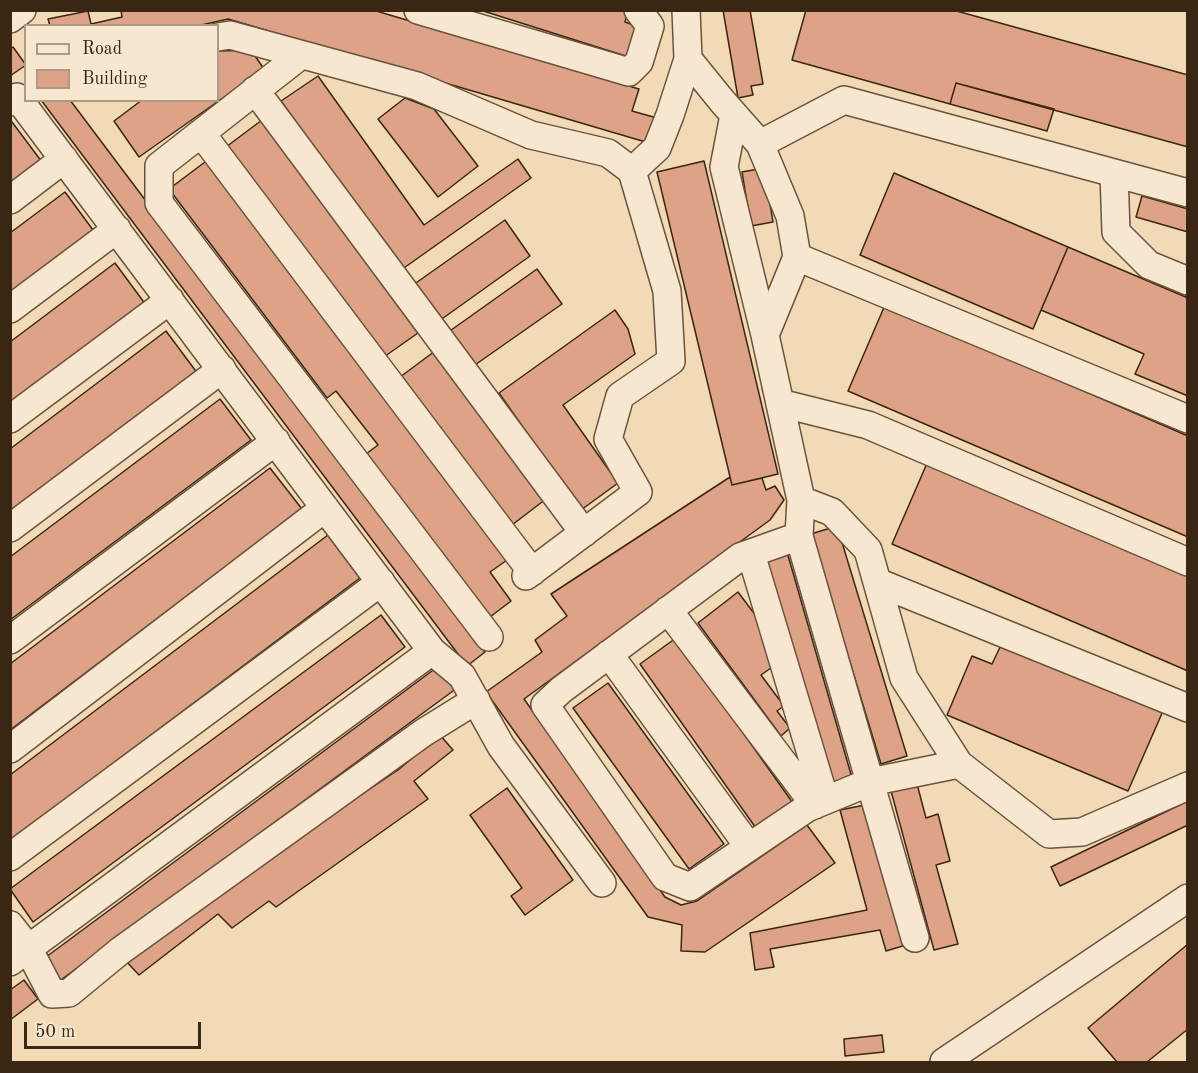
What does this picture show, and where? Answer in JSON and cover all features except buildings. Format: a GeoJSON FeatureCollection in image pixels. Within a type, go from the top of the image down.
{"type":"FeatureCollection","features":[{"type":"Feature","properties":{"kind":"lane"},"geometry":{"type":"LineString","coordinates":[[10,19],[22,10]]}},
{"type":"Feature","properties":{"kind":"lane"},"geometry":{"type":"LineString","coordinates":[[418,10],[629,72],[639,62],[650,26],[638,10]]}},
{"type":"Feature","properties":{"kind":"lane"},"geometry":{"type":"LineString","coordinates":[[632,171],[657,148],[670,115],[688,59],[686,10]]}},
{"type":"Feature","properties":{"kind":"lane"},"geometry":{"type":"LineString","coordinates":[[201,133],[529,574],[638,492],[608,439],[620,396],[671,361],[666,291],[632,171],[608,153],[531,135],[417,86],[230,35],[219,37]]}},
{"type":"Feature","properties":{"kind":"lane"},"geometry":{"type":"LineString","coordinates":[[301,55],[159,166],[159,203],[489,637]]}},
{"type":"Feature","properties":{"kind":"lane"},"geometry":{"type":"LineString","coordinates":[[688,59],[760,144],[790,216],[797,257],[765,335]]}},
{"type":"Feature","properties":{"kind":"lane"},"geometry":{"type":"LineString","coordinates":[[255,90],[584,533]]}},
{"type":"Feature","properties":{"kind":"lane"},"geometry":{"type":"LineString","coordinates":[[10,102],[17,97],[432,651],[462,676],[501,746],[602,883]]}},
{"type":"Feature","properties":{"kind":"lane"},"geometry":{"type":"LineString","coordinates":[[760,144],[844,100],[1188,193]]}},
{"type":"Feature","properties":{"kind":"lane"},"geometry":{"type":"LineString","coordinates":[[734,115],[724,167],[765,335],[801,500],[799,536],[915,938]]}},
{"type":"Feature","properties":{"kind":"lane"},"geometry":{"type":"LineString","coordinates":[[10,200],[64,159]]}},
{"type":"Feature","properties":{"kind":"lane"},"geometry":{"type":"LineString","coordinates":[[1114,173],[1116,232],[1149,265],[1188,281]]}},
{"type":"Feature","properties":{"kind":"lane"},"geometry":{"type":"LineString","coordinates":[[10,309],[117,229]]}},
{"type":"Feature","properties":{"kind":"lane"},"geometry":{"type":"LineString","coordinates":[[797,257],[1188,419]]}},
{"type":"Feature","properties":{"kind":"lane"},"geometry":{"type":"LineString","coordinates":[[10,419],[170,300]]}},
{"type":"Feature","properties":{"kind":"lane"},"geometry":{"type":"LineString","coordinates":[[10,528],[222,369]]}},
{"type":"Feature","properties":{"kind":"lane"},"geometry":{"type":"LineString","coordinates":[[780,403],[867,425],[1188,562]]}},
{"type":"Feature","properties":{"kind":"lane"},"geometry":{"type":"LineString","coordinates":[[10,640],[276,441]]}},
{"type":"Feature","properties":{"kind":"lane"},"geometry":{"type":"LineString","coordinates":[[801,500],[832,512],[868,550],[904,678],[959,764],[1049,834],[1082,832],[1188,786]]}},
{"type":"Feature","properties":{"kind":"lane"},"geometry":{"type":"LineString","coordinates":[[10,749],[326,508]]}},
{"type":"Feature","properties":{"kind":"lane"},"geometry":{"type":"LineString","coordinates":[[799,536],[740,557],[561,690],[545,705],[665,877],[690,887],[820,803],[870,782],[959,764]]}},
{"type":"Feature","properties":{"kind":"lane"},"geometry":{"type":"LineString","coordinates":[[751,554],[820,803]]}},
{"type":"Feature","properties":{"kind":"lane"},"geometry":{"type":"LineString","coordinates":[[10,857],[381,582]]}},
{"type":"Feature","properties":{"kind":"lane"},"geometry":{"type":"LineString","coordinates":[[877,582],[1188,708]]}},
{"type":"Feature","properties":{"kind":"lane"},"geometry":{"type":"LineString","coordinates":[[668,610],[820,803]]}},
{"type":"Feature","properties":{"kind":"lane"},"geometry":{"type":"LineString","coordinates":[[19,955],[432,651]]}},
{"type":"Feature","properties":{"kind":"lane"},"geometry":{"type":"LineString","coordinates":[[609,654],[749,847]]}},
{"type":"Feature","properties":{"kind":"lane"},"geometry":{"type":"LineString","coordinates":[[10,925],[19,955],[52,994],[69,993],[120,951],[423,734],[476,700]]}},
{"type":"Feature","properties":{"kind":"lane"},"geometry":{"type":"LineString","coordinates":[[944,1062],[1188,898]]}}]}
